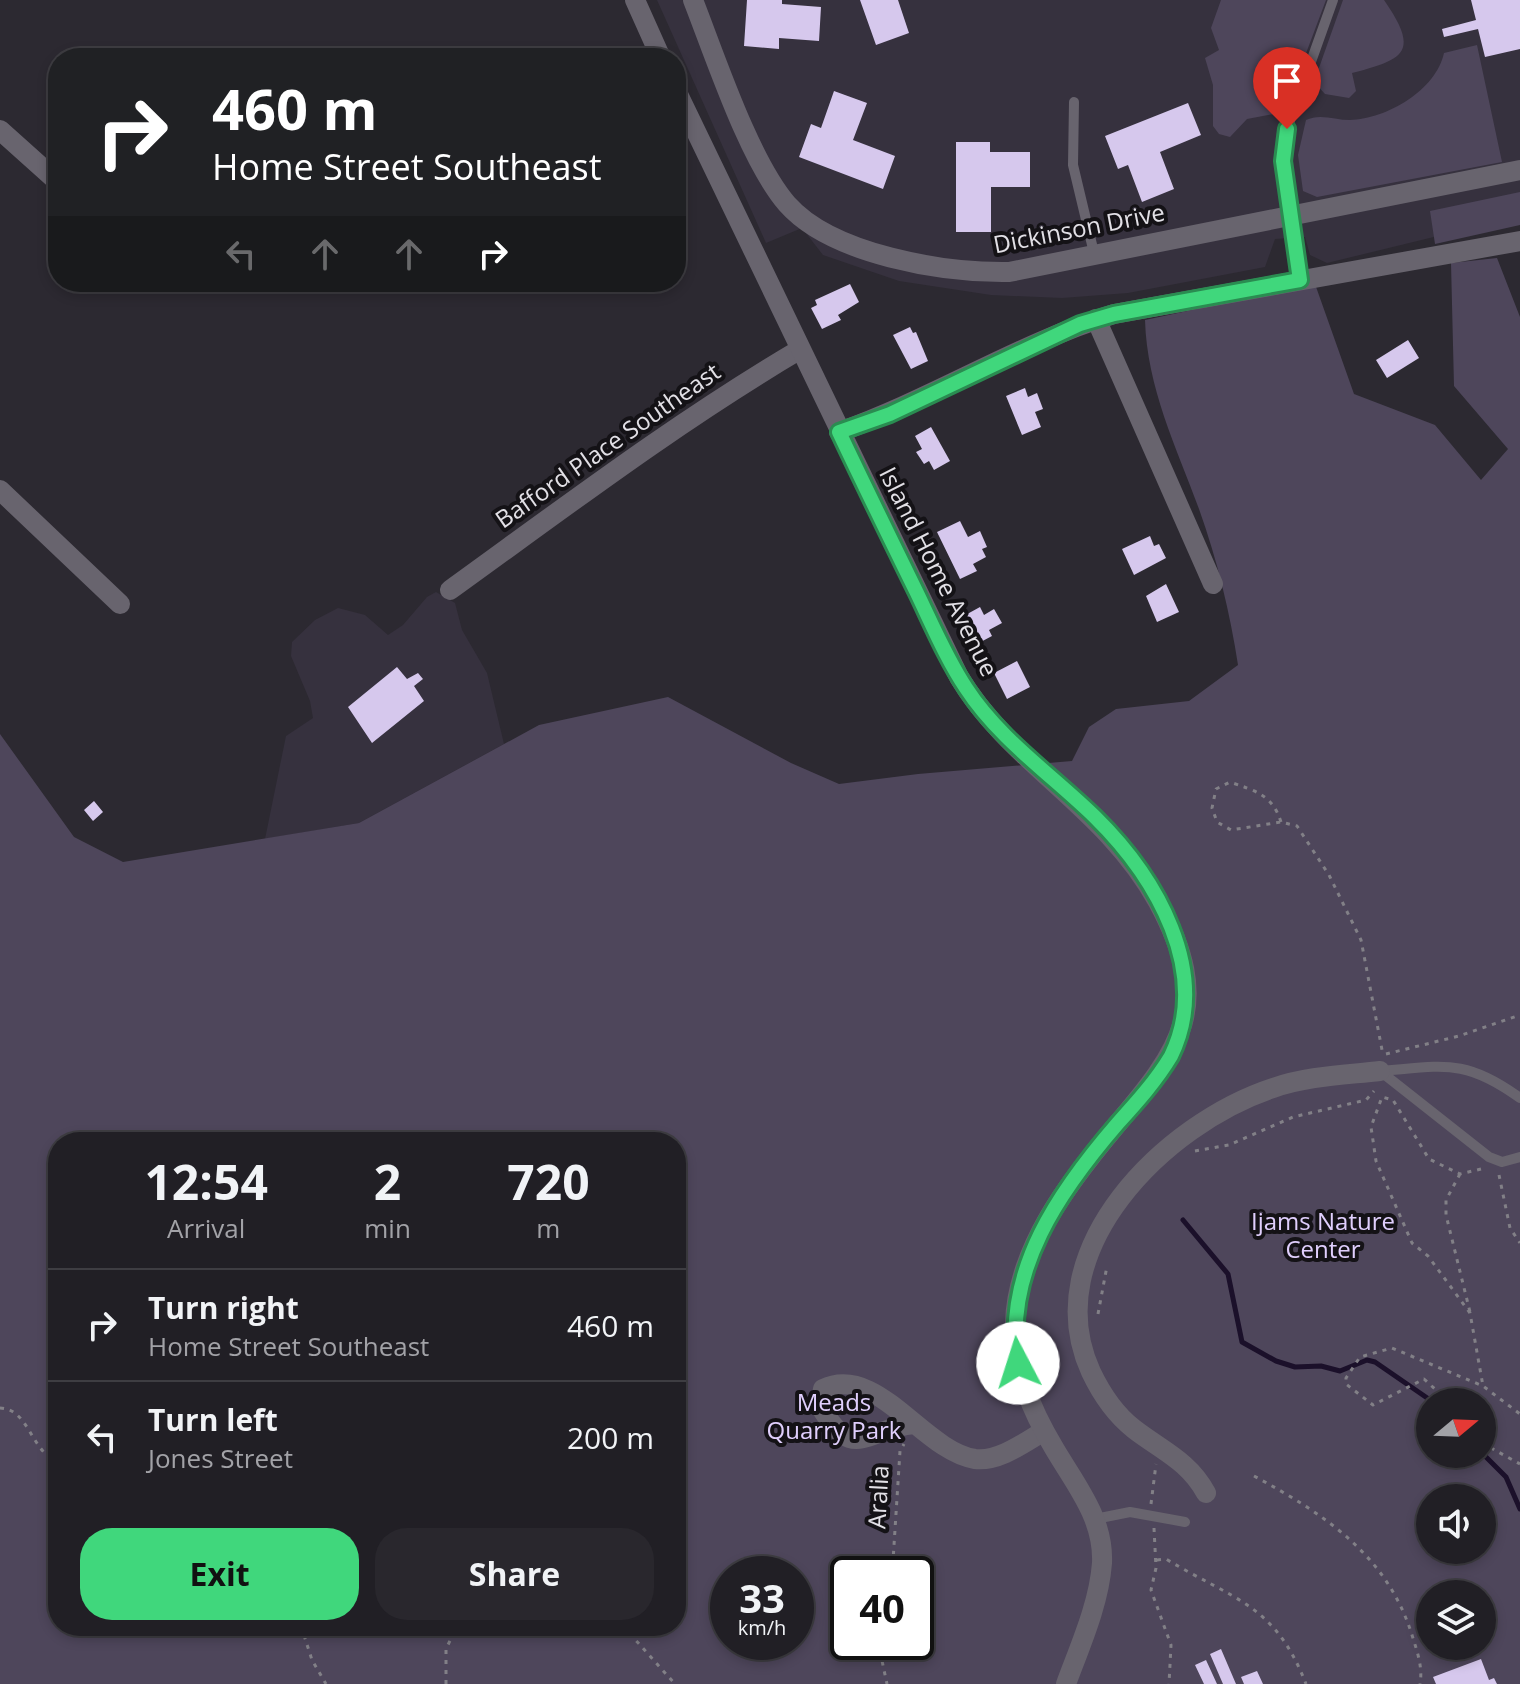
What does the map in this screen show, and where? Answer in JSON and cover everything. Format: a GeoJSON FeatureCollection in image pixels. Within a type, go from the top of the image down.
{"type":"FeatureCollection","features":[{"type":"Feature","properties":{"kind":"street"},"geometry":{"type":"LineString","coordinates":[[635,0],[657,48]]}},
{"type":"Feature","properties":{"kind":"street","name":"Dickinson Drive"},"geometry":{"type":"LineString","coordinates":[[693,0],[760,160],[788,205],[842,243],[963,272],[1009,272],[1520,170]]}},
{"type":"Feature","properties":{"kind":"street","name":"Island Home Avenue"},"geometry":{"type":"LineString","coordinates":[[686,111],[799,350],[967,689],[1006,736],[1090,812],[1122,848],[1163,910],[1183,965],[1184,1014],[1171,1056],[1064,1194],[1038,1239],[1021,1280],[1015,1324],[1017,1353],[1026,1393],[1044,1431],[1095,1519],[1101,1549],[1099,1581],[1066,1684]]}},
{"type":"Feature","properties":{"kind":"street"},"geometry":{"type":"LineString","coordinates":[[0,130],[48,173]]}},
{"type":"Feature","properties":{"kind":"street"},"geometry":{"type":"LineString","coordinates":[[839,432],[890,414],[1096,319],[1520,241]]}},
{"type":"Feature","properties":{"kind":"street"},"geometry":{"type":"LineString","coordinates":[[1096,319],[1213,584]]}},
{"type":"Feature","properties":{"kind":"street","name":"Bafford Place Southeast"},"geometry":{"type":"LineString","coordinates":[[450,590],[632,456],[716,399],[799,350]]}},
{"type":"Feature","properties":{"kind":"street"},"geometry":{"type":"LineString","coordinates":[[0,490],[120,604]]}},
{"type":"Feature","properties":{"kind":"street"},"geometry":{"type":"LineString","coordinates":[[1206,1493],[1189,1468],[1136,1431],[1113,1407],[1097,1383],[1084,1351],[1079,1319],[1081,1286],[1089,1252],[1101,1225],[1117,1202],[1156,1161],[1184,1137],[1235,1103],[1294,1082],[1378,1066]]}},
{"type":"Feature","properties":{"kind":"street"},"geometry":{"type":"LineString","coordinates":[[914,1424],[976,1459],[1002,1455],[1044,1431]]}},
{"type":"Feature","properties":{"kind":"lane"},"geometry":{"type":"LineString","coordinates":[[1300,280],[1283,161],[1287,129],[1333,0]]}},
{"type":"Feature","properties":{"kind":"lane"},"geometry":{"type":"LineString","coordinates":[[1074,102],[1073,165],[1094,253]]}},
{"type":"Feature","properties":{"kind":"lane"},"geometry":{"type":"LineString","coordinates":[[1378,1066],[1460,1066],[1478,1072],[1520,1098]]}},
{"type":"Feature","properties":{"kind":"lane"},"geometry":{"type":"LineString","coordinates":[[1378,1066],[1491,1161],[1502,1162],[1520,1157]]}},
{"type":"Feature","properties":{"kind":"lane"},"geometry":{"type":"LineString","coordinates":[[1095,1519],[1130,1512],[1185,1522]]}},
{"type":"Feature","properties":{"kind":"path"},"geometry":{"type":"LineString","coordinates":[[1189,1153],[1229,1145],[1293,1117],[1366,1100],[1374,1094],[1378,1066],[1361,940],[1346,906],[1297,826],[1281,822],[1231,830],[1217,822],[1212,808],[1216,789],[1230,782],[1264,794],[1277,809],[1281,822]]}},
{"type":"Feature","properties":{"kind":"path"},"geometry":{"type":"LineString","coordinates":[[1378,1066],[1520,1015]]}},
{"type":"Feature","properties":{"kind":"path"},"geometry":{"type":"LineString","coordinates":[[1374,1094],[1389,1096],[1393,1100],[1393,1105],[1429,1159],[1460,1174]]}},
{"type":"Feature","properties":{"kind":"path"},"geometry":{"type":"LineString","coordinates":[[1382,1097],[1371,1127],[1376,1161],[1412,1243],[1428,1256],[1470,1313]]}},
{"type":"Feature","properties":{"kind":"path"},"geometry":{"type":"LineString","coordinates":[[1483,1386],[1470,1313],[1446,1215],[1446,1200],[1460,1174],[1491,1161],[1499,1176],[1510,1228],[1520,1243]]}},
{"type":"Feature","properties":{"kind":"path"},"geometry":{"type":"LineString","coordinates":[[1098,1318],[1109,1255]]}},
{"type":"Feature","properties":{"kind":"path"},"geometry":{"type":"LineString","coordinates":[[1431,1388],[1420,1380],[1373,1405],[1346,1384],[1355,1362],[1372,1352],[1392,1348],[1483,1386],[1520,1414]]}},
{"type":"Feature","properties":{"kind":"path"},"geometry":{"type":"LineString","coordinates":[[0,1408],[11,1408],[20,1415],[37,1448],[48,1456]]}},
{"type":"Feature","properties":{"kind":"path","name":"Aralia"},"geometry":{"type":"LineString","coordinates":[[891,1556],[897,1521],[900,1451],[914,1424]]}},
{"type":"Feature","properties":{"kind":"path"},"geometry":{"type":"LineString","coordinates":[[1155,1443],[1152,1515],[1156,1560],[1151,1590],[1171,1645],[1169,1684]]}},
{"type":"Feature","properties":{"kind":"path"},"geometry":{"type":"LineString","coordinates":[[1496,1451],[1520,1464]]}},
{"type":"Feature","properties":{"kind":"path"},"geometry":{"type":"LineString","coordinates":[[1254,1476],[1322,1514],[1372,1561],[1409,1625],[1420,1661],[1420,1684]]}},
{"type":"Feature","properties":{"kind":"path"},"geometry":{"type":"LineString","coordinates":[[1156,1560],[1166,1559],[1262,1614],[1290,1645],[1306,1684]]}},
{"type":"Feature","properties":{"kind":"path"},"geometry":{"type":"LineString","coordinates":[[304,1636],[312,1660],[326,1684]]}},
{"type":"Feature","properties":{"kind":"path"},"geometry":{"type":"LineString","coordinates":[[446,1684],[446,1649],[452,1636]]}},
{"type":"Feature","properties":{"kind":"path"},"geometry":{"type":"LineString","coordinates":[[632,1636],[675,1684]]}},
{"type":"Feature","properties":{"kind":"path"},"geometry":{"type":"LineString","coordinates":[[882,1660],[887,1684]]}},
{"type":"Feature","properties":{"kind":"shaded area"},"geometry":{"type":"Polygon","coordinates":[[[657,0],[1520,0],[1520,216],[1327,263],[1310,255],[1305,237],[1275,239],[1265,267],[1128,293],[1062,298],[991,295],[899,281],[823,255],[802,228],[766,243],[686,65],[686,48],[679,48],[657,0]]]}},
{"type":"Feature","properties":{"kind":"shaded area"},"geometry":{"type":"Polygon","coordinates":[[[436,592],[455,603],[462,630],[487,673],[504,744],[359,823],[265,839],[286,736],[313,718],[310,701],[291,656],[292,642],[315,620],[338,608],[365,615],[388,635],[403,625],[427,597],[436,592]]]}},
{"type":"Feature","properties":{"kind":"green space"},"geometry":{"type":"Polygon","coordinates":[[[1221,0],[1326,0],[1284,112],[1247,119],[1230,137],[1219,134],[1213,126],[1213,85],[1205,58],[1219,50],[1211,28],[1221,0]]]}},
{"type":"Feature","properties":{"kind":"green space"},"geometry":{"type":"Polygon","coordinates":[[[1343,0],[1384,0],[1402,31],[1404,42],[1395,57],[1352,73],[1356,91],[1349,98],[1325,94],[1314,82],[1343,0]]]}},
{"type":"Feature","properties":{"kind":"green space"},"geometry":{"type":"Polygon","coordinates":[[[1477,45],[1502,162],[1317,197],[1303,191],[1298,155],[1306,120],[1328,117],[1350,120],[1394,108],[1431,79],[1444,53],[1477,45]]]}},
{"type":"Feature","properties":{"kind":"green space"},"geometry":{"type":"Polygon","coordinates":[[[1520,192],[1520,225],[1435,244],[1430,211],[1520,192]]]}},
{"type":"Feature","properties":{"kind":"green space"},"geometry":{"type":"Polygon","coordinates":[[[1497,258],[1520,317],[1520,1684],[0,1684],[0,734],[74,837],[123,862],[359,823],[539,725],[668,697],[791,763],[839,784],[1072,761],[1089,727],[1116,709],[1189,701],[1238,665],[1212,547],[1157,393],[1145,320],[1315,284],[1354,394],[1435,425],[1481,480],[1508,449],[1454,386],[1451,263],[1497,258]]]}},
{"type":"Feature","properties":{"kind":"building"},"geometry":{"type":"Polygon","coordinates":[[[747,0],[782,0],[782,4],[821,7],[819,41],[779,38],[779,49],[744,46],[747,0]]]}},
{"type":"Feature","properties":{"kind":"building"},"geometry":{"type":"Polygon","coordinates":[[[860,0],[898,0],[909,33],[876,45],[860,0]]]}},
{"type":"Feature","properties":{"kind":"building"},"geometry":{"type":"Polygon","coordinates":[[[1471,0],[1520,0],[1520,49],[1485,57],[1478,29],[1444,37],[1442,29],[1476,20],[1471,0]]]}},
{"type":"Feature","properties":{"kind":"building"},"geometry":{"type":"Polygon","coordinates":[[[834,91],[867,103],[853,140],[895,156],[883,189],[799,157],[811,124],[821,128],[834,91]]]}},
{"type":"Feature","properties":{"kind":"building"},"geometry":{"type":"Polygon","coordinates":[[[1188,103],[1201,135],[1160,152],[1174,189],[1142,202],[1128,165],[1118,169],[1105,136],[1188,103]]]}},
{"type":"Feature","properties":{"kind":"building"},"geometry":{"type":"Polygon","coordinates":[[[956,142],[990,142],[990,152],[1030,152],[1030,187],[991,187],[991,232],[956,232],[956,142]]]}},
{"type":"Feature","properties":{"kind":"building"},"geometry":{"type":"Polygon","coordinates":[[[850,284],[859,302],[838,315],[841,320],[822,329],[811,308],[817,305],[815,300],[850,284]]]}},
{"type":"Feature","properties":{"kind":"building"},"geometry":{"type":"Polygon","coordinates":[[[910,327],[913,333],[916,332],[928,361],[911,369],[893,335],[910,327]]]}},
{"type":"Feature","properties":{"kind":"building"},"geometry":{"type":"Polygon","coordinates":[[[1408,340],[1419,358],[1387,378],[1376,360],[1408,340]]]}},
{"type":"Feature","properties":{"kind":"building"},"geometry":{"type":"Polygon","coordinates":[[[1025,388],[1028,397],[1037,393],[1043,409],[1035,412],[1041,427],[1022,435],[1006,396],[1025,388]]]}},
{"type":"Feature","properties":{"kind":"building"},"geometry":{"type":"Polygon","coordinates":[[[931,427],[950,461],[934,470],[929,461],[924,464],[916,452],[922,449],[915,436],[931,427]]]}},
{"type":"Feature","properties":{"kind":"building"},"geometry":{"type":"Polygon","coordinates":[[[960,521],[968,537],[980,531],[987,547],[982,549],[986,557],[973,564],[977,571],[960,579],[937,532],[960,521]]]}},
{"type":"Feature","properties":{"kind":"building"},"geometry":{"type":"Polygon","coordinates":[[[1150,536],[1154,546],[1159,544],[1166,558],[1134,575],[1122,549],[1150,536]]]}},
{"type":"Feature","properties":{"kind":"building"},"geometry":{"type":"Polygon","coordinates":[[[1166,584],[1179,612],[1157,622],[1146,596],[1166,584]]]}},
{"type":"Feature","properties":{"kind":"building"},"geometry":{"type":"Polygon","coordinates":[[[980,607],[984,615],[994,609],[1002,623],[989,630],[992,636],[975,645],[960,618],[980,607]]]}},
{"type":"Feature","properties":{"kind":"building"},"geometry":{"type":"Polygon","coordinates":[[[1017,661],[1030,687],[1007,699],[994,673],[1017,661]]]}},
{"type":"Feature","properties":{"kind":"building"},"geometry":{"type":"Polygon","coordinates":[[[397,667],[407,679],[418,673],[423,679],[414,686],[424,701],[372,743],[348,707],[397,667]]]}},
{"type":"Feature","properties":{"kind":"building"},"geometry":{"type":"Polygon","coordinates":[[[94,801],[103,812],[93,821],[84,810],[94,801]]]}},
{"type":"Feature","properties":{"kind":"building"},"geometry":{"type":"Polygon","coordinates":[[[1221,1649],[1236,1684],[1223,1684],[1210,1654],[1221,1649]]]}},
{"type":"Feature","properties":{"kind":"building"},"geometry":{"type":"Polygon","coordinates":[[[1206,1660],[1217,1684],[1204,1684],[1195,1665],[1206,1660]]]}},
{"type":"Feature","properties":{"kind":"building"},"geometry":{"type":"Polygon","coordinates":[[[1481,1660],[1489,1680],[1494,1678],[1497,1684],[1436,1684],[1433,1677],[1481,1660]]]}},
{"type":"Feature","properties":{"kind":"building"},"geometry":{"type":"Polygon","coordinates":[[[1257,1671],[1263,1684],[1244,1684],[1241,1677],[1257,1671]]]}},
{"type":"Feature","properties":{"kind":"waterway"},"geometry":{"type":"LineString","coordinates":[[1183,1220],[1228,1274],[1242,1342],[1276,1361],[1295,1367],[1321,1366],[1340,1371],[1367,1360],[1375,1362],[1416,1390]]}},
{"type":"Feature","properties":{"kind":"waterway"},"geometry":{"type":"LineString","coordinates":[[1496,1467],[1506,1477],[1520,1509]]}},
{"type":"Feature","properties":{"kind":"route"},"geometry":{"type":"LineString","coordinates":[[1018,1363],[1016,1309],[1021,1280],[1031,1252],[1076,1176],[1147,1091],[1171,1056],[1180,1035],[1185,1004],[1183,965],[1176,938],[1163,910],[1134,863],[1098,820],[1006,736],[967,689],[946,653],[839,432],[890,414],[1080,324],[1114,314],[1300,280],[1283,161],[1287,129]]}},
{"type":"Feature","properties":{"kind":"park label","name":"Ijams Nature Center"},"geometry":{"type":"Point","coordinates":[1323,1236]}},
{"type":"Feature","properties":{"kind":"park label","name":"Meads Quarry Park"},"geometry":{"type":"Point","coordinates":[834,1417]}}]}
